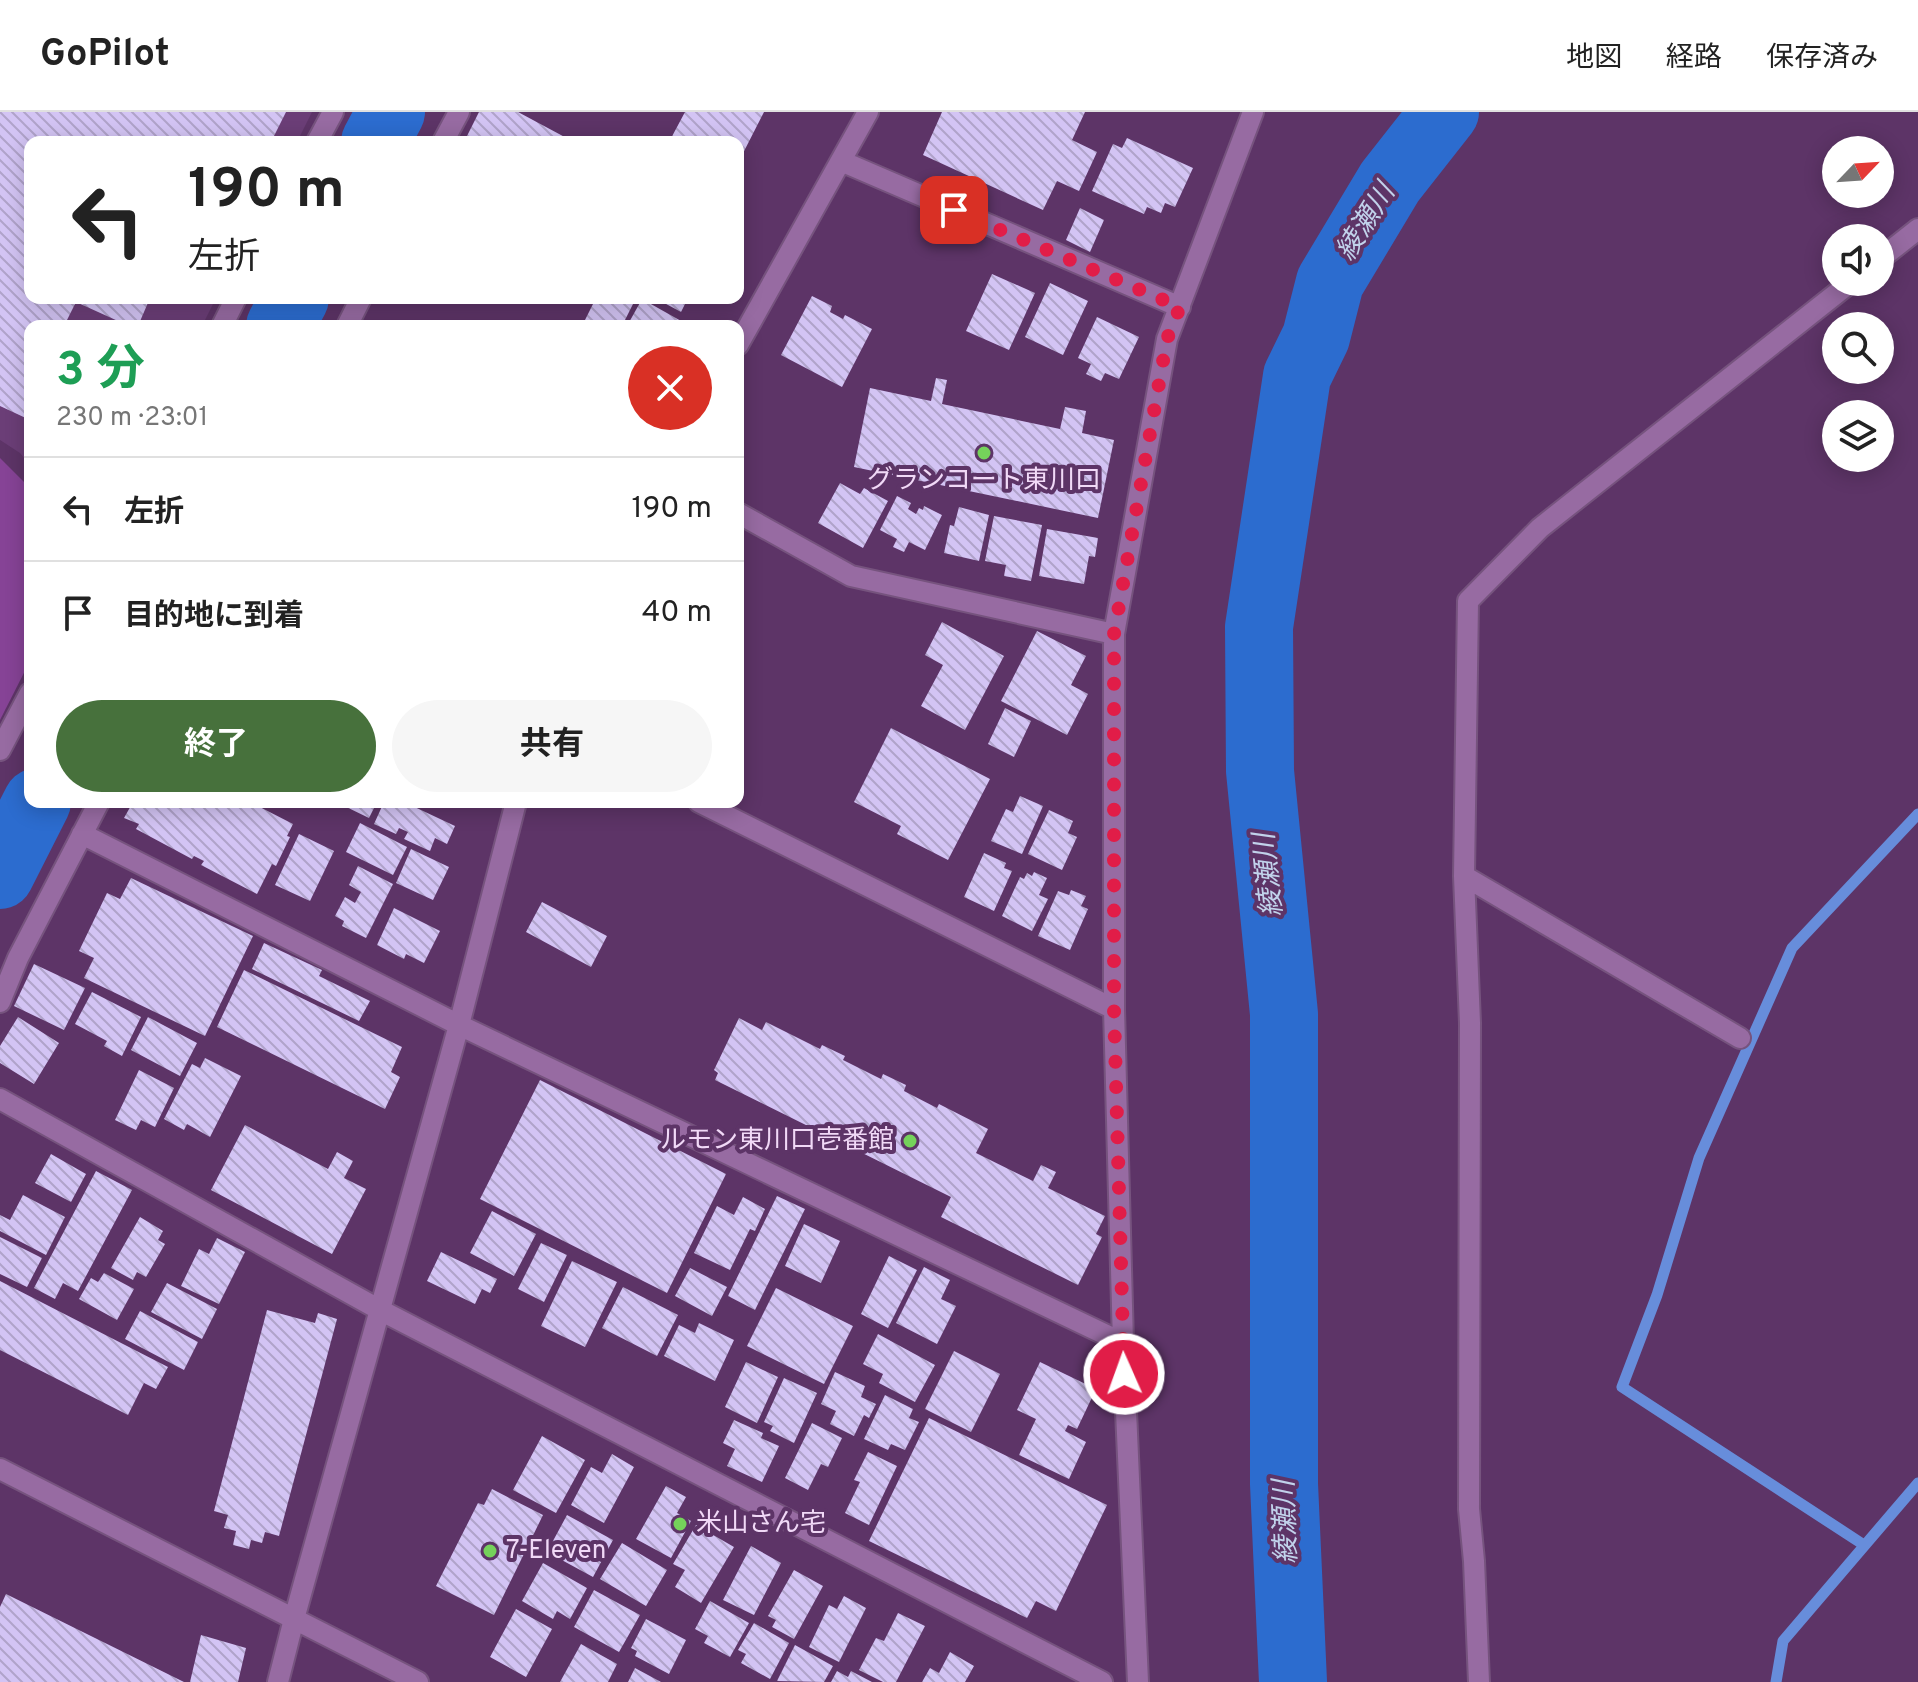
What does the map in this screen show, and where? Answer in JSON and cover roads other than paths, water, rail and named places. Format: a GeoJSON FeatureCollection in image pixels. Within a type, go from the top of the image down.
{"type":"FeatureCollection","features":[{"type":"Feature","properties":{"kind":"street"},"geometry":{"type":"LineString","coordinates":[[320,136],[333,112]]}},
{"type":"Feature","properties":{"kind":"street"},"geometry":{"type":"LineString","coordinates":[[446,136],[459,112]]}},
{"type":"Feature","properties":{"kind":"street"},"geometry":{"type":"LineString","coordinates":[[744,334],[868,112]]}},
{"type":"Feature","properties":{"kind":"street"},"geometry":{"type":"LineString","coordinates":[[1138,1682],[1123,1343],[1114,1009],[1114,634],[1167,339],[1253,112]]}},
{"type":"Feature","properties":{"kind":"street"},"geometry":{"type":"LineString","coordinates":[[841,161],[1180,307]]}},
{"type":"Feature","properties":{"kind":"street"},"geometry":{"type":"LineString","coordinates":[[1894,248],[1918,229]]}},
{"type":"Feature","properties":{"kind":"street"},"geometry":{"type":"LineString","coordinates":[[1479,1682],[1469,1509],[1470,1023],[1464,876],[1468,601],[1540,528],[1833,296]]}},
{"type":"Feature","properties":{"kind":"street"},"geometry":{"type":"LineString","coordinates":[[744,516],[851,576],[1114,634]]}},
{"type":"Feature","properties":{"kind":"street"},"geometry":{"type":"LineString","coordinates":[[0,750],[24,704]]}},
{"type":"Feature","properties":{"kind":"street"},"geometry":{"type":"LineString","coordinates":[[0,1002],[18,958],[96,808]]}},
{"type":"Feature","properties":{"kind":"street"},"geometry":{"type":"LineString","coordinates":[[278,1682],[459,1025],[514,808]]}},
{"type":"Feature","properties":{"kind":"street"},"geometry":{"type":"LineString","coordinates":[[711,808],[1114,1009]]}},
{"type":"Feature","properties":{"kind":"street"},"geometry":{"type":"LineString","coordinates":[[82,834],[459,1025],[1123,1343]]}},
{"type":"Feature","properties":{"kind":"street"},"geometry":{"type":"LineString","coordinates":[[1464,876],[1740,1038]]}},
{"type":"Feature","properties":{"kind":"street"},"geometry":{"type":"LineString","coordinates":[[0,1099],[380,1310],[1102,1682]]}},
{"type":"Feature","properties":{"kind":"street"},"geometry":{"type":"LineString","coordinates":[[0,1469],[418,1682]]}},
{"type":"Feature","properties":{"kind":"waterway"},"geometry":{"type":"LineString","coordinates":[[378,136],[391,112]]}},
{"type":"Feature","properties":{"kind":"waterway","name":"綾瀬川"},"geometry":{"type":"LineString","coordinates":[[1293,1682],[1284,1484],[1284,1014],[1260,771],[1259,627],[1297,376],[1316,337],[1330,282],[1390,182],[1445,112]]}},
{"type":"Feature","properties":{"kind":"waterway"},"geometry":{"type":"LineString","coordinates":[[283,320],[292,304]]}},
{"type":"Feature","properties":{"kind":"waterway"},"geometry":{"type":"LineString","coordinates":[[0,875],[34,808]]}},
{"type":"Feature","properties":{"kind":"waterway"},"geometry":{"type":"LineString","coordinates":[[1864,1545],[1622,1387],[1657,1295],[1699,1158],[1792,948],[1918,814]]}},
{"type":"Feature","properties":{"kind":"waterway"},"geometry":{"type":"LineString","coordinates":[[1776,1682],[1783,1641],[1918,1483]]}},
{"type":"Feature","properties":{"kind":"place","name":"グランコート東川口"},"geometry":{"type":"Point","coordinates":[984,453]}},
{"type":"Feature","properties":{"kind":"place","name":"ルモン東川口壱番館"},"geometry":{"type":"Point","coordinates":[910,1141]}},
{"type":"Feature","properties":{"kind":"place","name":"米山さん宅"},"geometry":{"type":"Point","coordinates":[680,1524]}},
{"type":"Feature","properties":{"kind":"place","name":"7-Eleven"},"geometry":{"type":"Point","coordinates":[490,1551]}}]}
